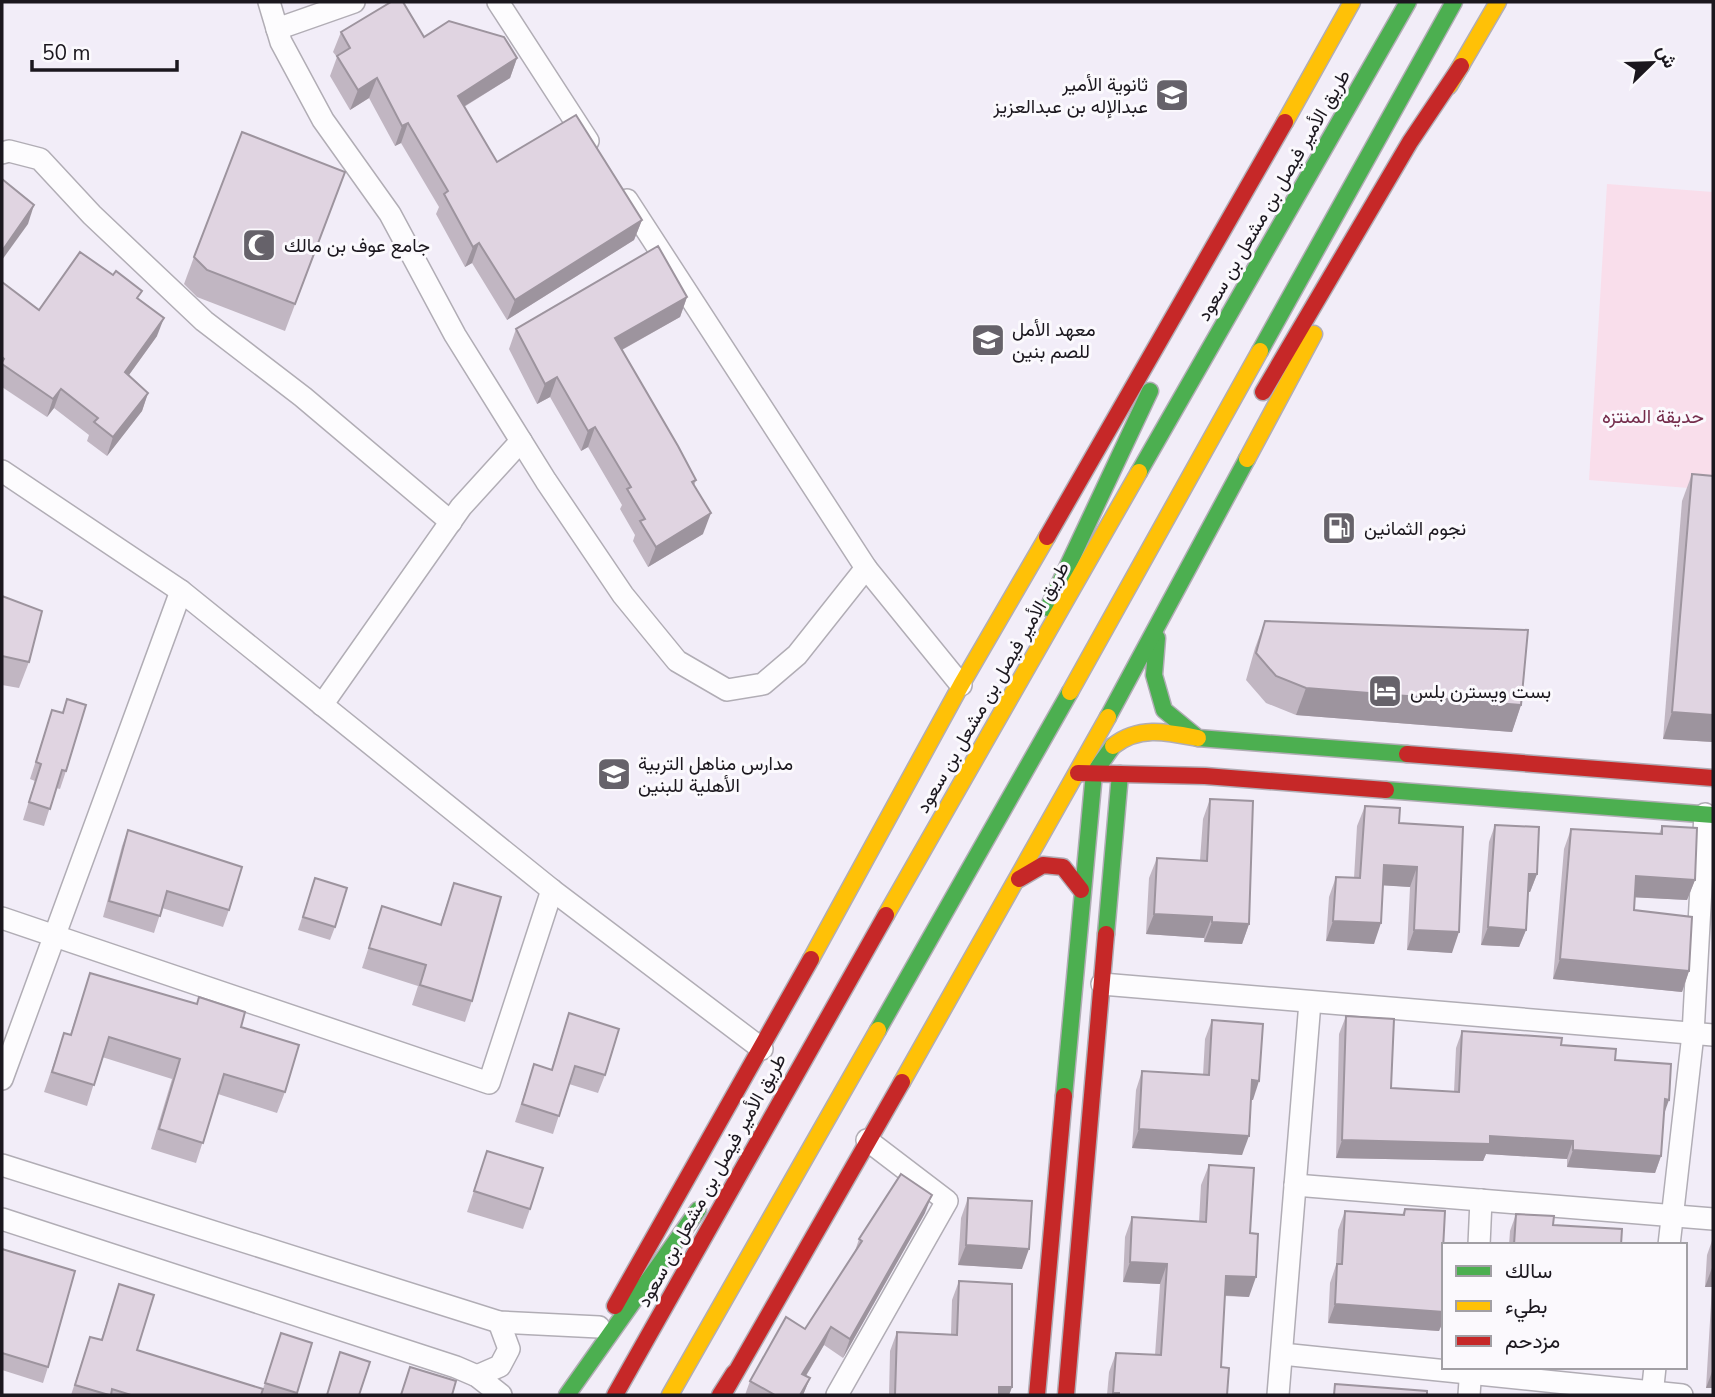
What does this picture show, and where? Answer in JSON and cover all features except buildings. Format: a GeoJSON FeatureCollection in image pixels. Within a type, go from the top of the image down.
{"type":"FeatureCollection","features":[{"type":"Feature","properties":{"kind":"main road","name":"طريق الأمير فيصل بن مشعل بن سعود"},"geometry":{"type":"LineString","coordinates":[[562,1395],[762,1049],[961,685],[1197,279],[1352,2]]}},
{"type":"Feature","properties":{"kind":"main road","name":"طريق الأمير فيصل بن مشعل بن سعود"},"geometry":{"type":"LineString","coordinates":[[615,1395],[808,1051],[1408,2]]}},
{"type":"Feature","properties":{"kind":"main road"},"geometry":{"type":"LineString","coordinates":[[670,1395],[1049,730],[1454,2]]}},
{"type":"Feature","properties":{"kind":"main road"},"geometry":{"type":"LineString","coordinates":[[721,1395],[1019,879],[1086,773],[1158,625],[1396,179],[1498,2]]}},
{"type":"Feature","properties":{"kind":"main road"},"geometry":{"type":"LineString","coordinates":[[1257,402],[1410,142],[1461,66]]}},
{"type":"Feature","properties":{"kind":"main road"},"geometry":{"type":"LineString","coordinates":[[1002,713],[1069,560],[1129,439],[1197,279]]}},
{"type":"Feature","properties":{"kind":"main road"},"geometry":{"type":"LineString","coordinates":[[1049,730],[1139,603]]}},
{"type":"Feature","properties":{"kind":"main road"},"geometry":{"type":"LineString","coordinates":[[1158,625],[1154,675],[1164,710],[1198,738]]}},
{"type":"Feature","properties":{"kind":"main road"},"geometry":{"type":"LineString","coordinates":[[1037,1395],[1081,890],[1086,773],[1106,751],[1123,736],[1152,729],[1198,738],[1713,778]]}},
{"type":"Feature","properties":{"kind":"main road"},"geometry":{"type":"LineString","coordinates":[[1086,773],[1205,776],[1709,815]]}},
{"type":"Feature","properties":{"kind":"main road"},"geometry":{"type":"LineString","coordinates":[[1066,1395],[1120,774]]}},
{"type":"Feature","properties":{"kind":"main road"},"geometry":{"type":"LineString","coordinates":[[1019,879],[1043,865],[1062,867],[1081,890]]}},
{"type":"Feature","properties":{"kind":"main road"},"geometry":{"type":"LineString","coordinates":[[567,1395],[808,1051]]}},
{"type":"Feature","properties":{"kind":"street"},"geometry":{"type":"LineString","coordinates":[[269,2],[281,42],[323,120],[390,214],[455,335],[623,595],[677,661],[727,690],[763,684],[797,655],[866,568]]}},
{"type":"Feature","properties":{"kind":"street"},"geometry":{"type":"LineString","coordinates":[[277,29],[354,2]]}},
{"type":"Feature","properties":{"kind":"street"},"geometry":{"type":"LineString","coordinates":[[498,2],[603,164]]}},
{"type":"Feature","properties":{"kind":"street"},"geometry":{"type":"LineString","coordinates":[[2,153],[9,151],[40,159],[92,215],[204,321],[303,397],[451,522]]}},
{"type":"Feature","properties":{"kind":"street"},"geometry":{"type":"LineString","coordinates":[[618,187],[866,568],[961,685]]}},
{"type":"Feature","properties":{"kind":"street"},"geometry":{"type":"LineString","coordinates":[[322,705],[451,522],[521,441]]}},
{"type":"Feature","properties":{"kind":"street"},"geometry":{"type":"LineString","coordinates":[[2,471],[181,591],[552,890],[762,1049]]}},
{"type":"Feature","properties":{"kind":"street"},"geometry":{"type":"LineString","coordinates":[[2,1079],[181,591]]}},
{"type":"Feature","properties":{"kind":"street"},"geometry":{"type":"LineString","coordinates":[[1669,1243],[1703,1035],[1709,815]]}},
{"type":"Feature","properties":{"kind":"street"},"geometry":{"type":"LineString","coordinates":[[2,918],[489,1083],[552,890]]}},
{"type":"Feature","properties":{"kind":"street"},"geometry":{"type":"LineString","coordinates":[[1102,984],[1703,1035]]}},
{"type":"Feature","properties":{"kind":"street"},"geometry":{"type":"LineString","coordinates":[[1278,1395],[1310,1002]]}},
{"type":"Feature","properties":{"kind":"street"},"geometry":{"type":"LineString","coordinates":[[837,1395],[947,1200],[867,1140]]}},
{"type":"Feature","properties":{"kind":"street"},"geometry":{"type":"LineString","coordinates":[[2,1165],[499,1322],[599,1327]]}},
{"type":"Feature","properties":{"kind":"street"},"geometry":{"type":"LineString","coordinates":[[1295,1185],[1713,1219]]}},
{"type":"Feature","properties":{"kind":"street"},"geometry":{"type":"LineString","coordinates":[[1479,1243],[1481,1200]]}},
{"type":"Feature","properties":{"kind":"street"},"geometry":{"type":"LineString","coordinates":[[2,1219],[477,1376],[501,1395]]}},
{"type":"Feature","properties":{"kind":"street"},"geometry":{"type":"LineString","coordinates":[[477,1376],[500,1366],[509,1349],[499,1322]]}},
{"type":"Feature","properties":{"kind":"street"},"geometry":{"type":"LineString","coordinates":[[1282,1354],[1442,1367]]}},
{"type":"Feature","properties":{"kind":"street"},"geometry":{"type":"LineString","coordinates":[[1469,1395],[1471,1369],[1653,1394],[1682,1395]]}},
{"type":"Feature","properties":{"kind":"street"},"geometry":{"type":"LineString","coordinates":[[1653,1394],[1656,1369]]}},
{"type":"Feature","properties":{"kind":"green space","name":"حديقة المنتزه"},"geometry":{"type":"Polygon","coordinates":[[[1607,184],[1713,192],[1713,490],[1589,480],[1607,184]]]}},
{"type":"Feature","properties":{"kind":"traffic: fast"},"geometry":{"type":"LineString","coordinates":[[1139,472],[1408,2]]}},
{"type":"Feature","properties":{"kind":"traffic: fast"},"geometry":{"type":"LineString","coordinates":[[1260,351],[1454,2]]}},
{"type":"Feature","properties":{"kind":"traffic: fast"},"geometry":{"type":"LineString","coordinates":[[1048,608],[1150,391]]}},
{"type":"Feature","properties":{"kind":"traffic: fast"},"geometry":{"type":"LineString","coordinates":[[1108,717],[1247,459]]}},
{"type":"Feature","properties":{"kind":"traffic: fast"},"geometry":{"type":"LineString","coordinates":[[1157,638],[1154,675],[1164,710],[1198,738],[1407,754]]}},
{"type":"Feature","properties":{"kind":"traffic: fast"},"geometry":{"type":"LineString","coordinates":[[878,1030],[1070,692]]}},
{"type":"Feature","properties":{"kind":"traffic: fast"},"geometry":{"type":"LineString","coordinates":[[1064,1096],[1094,773],[1113,746]]}},
{"type":"Feature","properties":{"kind":"traffic: fast"},"geometry":{"type":"LineString","coordinates":[[1106,934],[1120,774]]}},
{"type":"Feature","properties":{"kind":"traffic: fast"},"geometry":{"type":"LineString","coordinates":[[1386,790],[1713,815]]}},
{"type":"Feature","properties":{"kind":"traffic: fast"},"geometry":{"type":"LineString","coordinates":[[567,1395],[698,1210]]}},
{"type":"Feature","properties":{"kind":"traffic: slow"},"geometry":{"type":"LineString","coordinates":[[1285,122],[1352,2]]}},
{"type":"Feature","properties":{"kind":"traffic: slow"},"geometry":{"type":"LineString","coordinates":[[1449,86],[1498,2]]}},
{"type":"Feature","properties":{"kind":"traffic: slow"},"geometry":{"type":"LineString","coordinates":[[1247,459],[1314,334]]}},
{"type":"Feature","properties":{"kind":"traffic: slow"},"geometry":{"type":"LineString","coordinates":[[1070,692],[1260,351]]}},
{"type":"Feature","properties":{"kind":"traffic: slow"},"geometry":{"type":"LineString","coordinates":[[886,915],[1139,472]]}},
{"type":"Feature","properties":{"kind":"traffic: slow"},"geometry":{"type":"LineString","coordinates":[[811,959],[961,685],[1047,537]]}},
{"type":"Feature","properties":{"kind":"traffic: slow"},"geometry":{"type":"LineString","coordinates":[[902,1082],[1108,717]]}},
{"type":"Feature","properties":{"kind":"traffic: slow"},"geometry":{"type":"LineString","coordinates":[[1113,746],[1123,739],[1143,733],[1165,732],[1198,738]]}},
{"type":"Feature","properties":{"kind":"traffic: slow"},"geometry":{"type":"LineString","coordinates":[[670,1395],[878,1030]]}},
{"type":"Feature","properties":{"kind":"traffic: jam"},"geometry":{"type":"LineString","coordinates":[[1263,392],[1410,142],[1461,66]]}},
{"type":"Feature","properties":{"kind":"traffic: jam"},"geometry":{"type":"LineString","coordinates":[[1047,537],[1285,122]]}},
{"type":"Feature","properties":{"kind":"traffic: jam"},"geometry":{"type":"LineString","coordinates":[[1407,754],[1713,778]]}},
{"type":"Feature","properties":{"kind":"traffic: jam"},"geometry":{"type":"LineString","coordinates":[[1078,773],[1205,776],[1386,790]]}},
{"type":"Feature","properties":{"kind":"traffic: jam"},"geometry":{"type":"LineString","coordinates":[[1019,879],[1043,865],[1063,867],[1081,890]]}},
{"type":"Feature","properties":{"kind":"traffic: jam"},"geometry":{"type":"LineString","coordinates":[[615,1395],[886,915]]}},
{"type":"Feature","properties":{"kind":"traffic: jam"},"geometry":{"type":"LineString","coordinates":[[1066,1395],[1106,934]]}},
{"type":"Feature","properties":{"kind":"traffic: jam"},"geometry":{"type":"LineString","coordinates":[[615,1306],[811,959]]}},
{"type":"Feature","properties":{"kind":"traffic: jam"},"geometry":{"type":"LineString","coordinates":[[724,1393],[902,1082]]}},
{"type":"Feature","properties":{"kind":"traffic: jam"},"geometry":{"type":"LineString","coordinates":[[1037,1395],[1064,1096]]}},
{"type":"Feature","properties":{"kind":"traffic: jam"},"geometry":{"type":"LineString","coordinates":[[720,1395],[734,1373]]}},
{"type":"Feature","properties":{"kind":"place","name":"ثانوية الأمير عبدالإله بن عبدالعزيز"},"geometry":{"type":"Point","coordinates":[1172,95]}},
{"type":"Feature","properties":{"kind":"place","name":"جامع عوف بن مالك"},"geometry":{"type":"Point","coordinates":[259,245]}},
{"type":"Feature","properties":{"kind":"place","name":"معهد الأمل للصم بنين"},"geometry":{"type":"Point","coordinates":[988,340]}},
{"type":"Feature","properties":{"kind":"place","name":"نجوم الثمانين"},"geometry":{"type":"Point","coordinates":[1339,528]}},
{"type":"Feature","properties":{"kind":"place","name":"بست ويسترن بلس"},"geometry":{"type":"Point","coordinates":[1385,691]}},
{"type":"Feature","properties":{"kind":"place","name":"مدارس مناهل التربية الأهلية للبنين"},"geometry":{"type":"Point","coordinates":[614,774]}}]}
